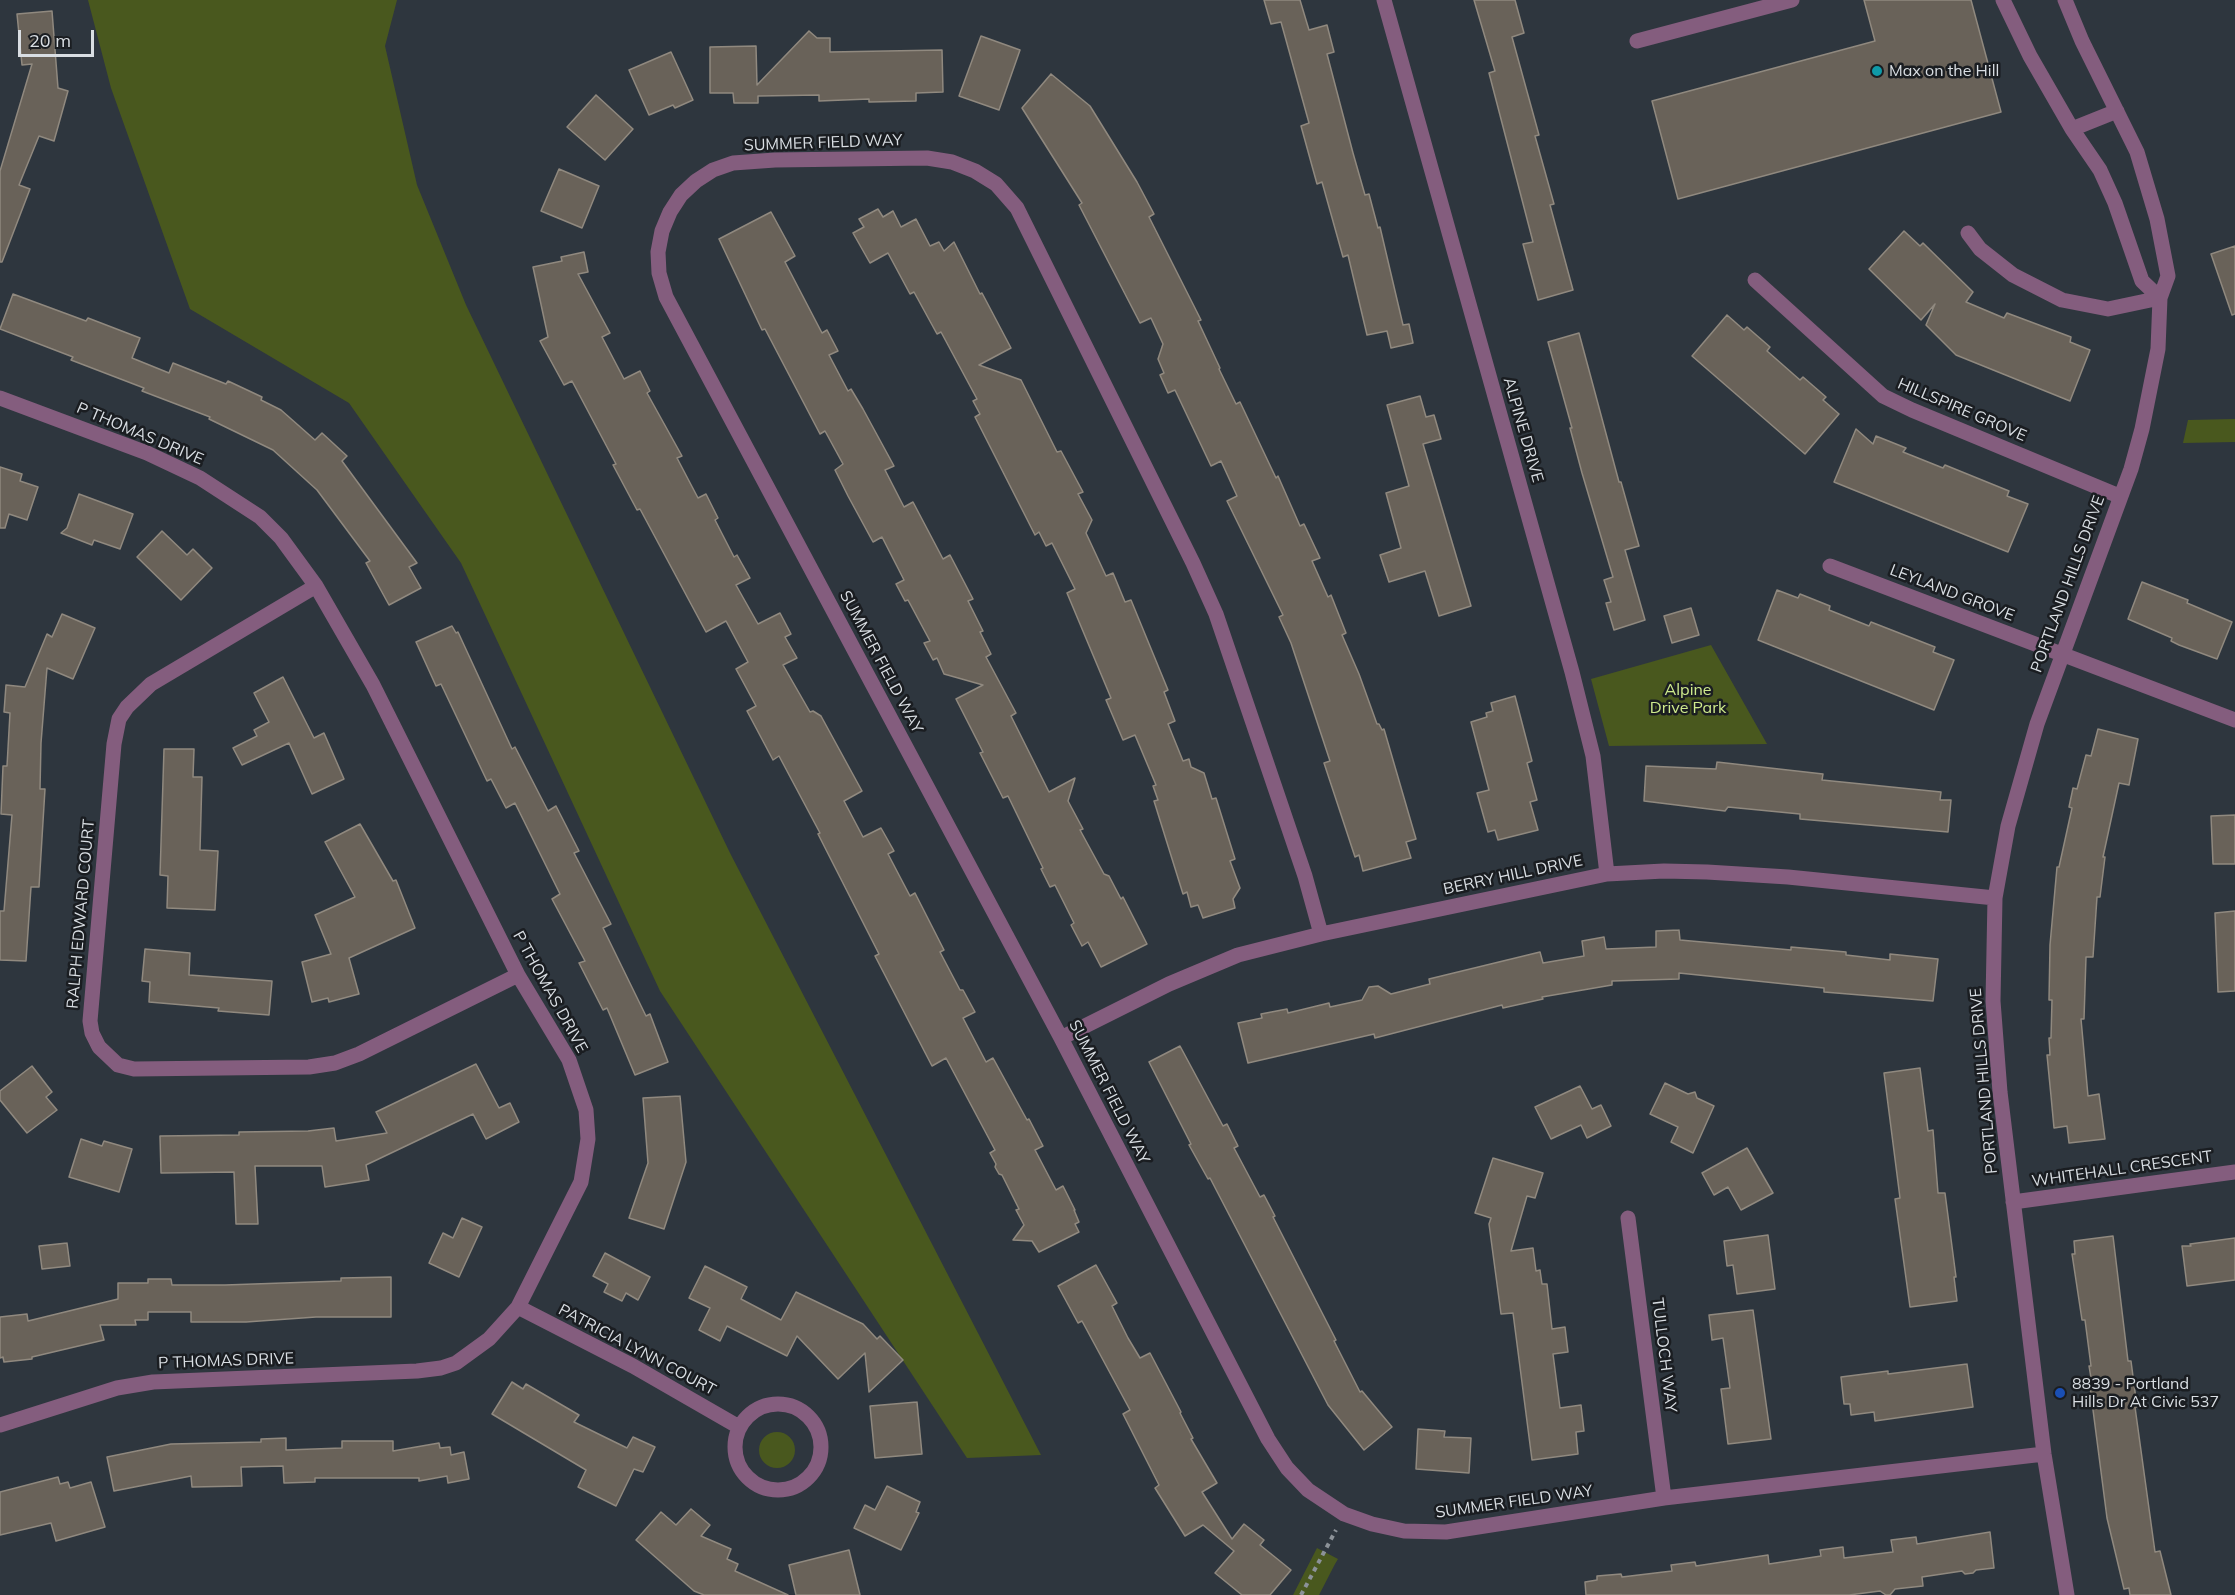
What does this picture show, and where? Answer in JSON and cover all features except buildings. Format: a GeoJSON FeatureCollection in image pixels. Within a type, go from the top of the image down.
{"type":"FeatureCollection","features":[{"type":"Feature","properties":{"kind":"street","name":"ALPINE DRIVE"},"geometry":{"type":"LineString","coordinates":[[1384,0],[1591,746],[1607,874]]}},
{"type":"Feature","properties":{"kind":"street"},"geometry":{"type":"LineString","coordinates":[[1637,41],[1792,0]]}},
{"type":"Feature","properties":{"kind":"street"},"geometry":{"type":"LineString","coordinates":[[2002,0],[2030,56],[2072,129],[2100,170],[2115,203],[2142,281],[2160,298]]}},
{"type":"Feature","properties":{"kind":"street","name":"PORTLAND HILLS DRIVE"},"geometry":{"type":"LineString","coordinates":[[2066,0],[2082,41],[2137,152],[2157,219],[2168,276],[2160,298],[2158,349],[2151,388],[2131,469],[2119,496],[2037,724],[2008,826],[1995,898],[1993,1001],[2000,1092],[2044,1454],[2067,1595]]}},
{"type":"Feature","properties":{"kind":"street"},"geometry":{"type":"LineString","coordinates":[[2072,129],[2117,111]]}},
{"type":"Feature","properties":{"kind":"street","name":"SUMMER FIELD WAY"},"geometry":{"type":"LineString","coordinates":[[1321,934],[1305,876],[1216,614],[1188,552],[1017,208],[996,184],[975,171],[952,162],[927,158],[775,160],[733,163],[713,170],[696,181],[681,195],[669,212],[662,231],[658,252],[659,273],[666,297],[1061,1038],[1268,1439],[1287,1468],[1308,1490],[1344,1515],[1372,1524],[1404,1531],[1446,1532],[1664,1497],[2044,1454]]}},
{"type":"Feature","properties":{"kind":"street"},"geometry":{"type":"LineString","coordinates":[[1968,233],[1980,249],[2013,275],[2062,300],[2108,309],[2160,298]]}},
{"type":"Feature","properties":{"kind":"street","name":"HILLSPIRE GROVE"},"geometry":{"type":"LineString","coordinates":[[1755,280],[1883,396],[2119,496]]}},
{"type":"Feature","properties":{"kind":"street","name":"P THOMAS DRIVE"},"geometry":{"type":"LineString","coordinates":[[0,398],[147,453],[208,483],[260,517],[281,538],[316,586],[373,685],[518,975],[569,1060],[586,1110],[588,1139],[581,1182],[518,1307],[489,1339],[456,1363],[441,1368],[153,1382],[117,1388],[0,1425]]}},
{"type":"Feature","properties":{"kind":"street","name":"LEYLAND GROVE"},"geometry":{"type":"LineString","coordinates":[[1830,566],[2062,653]]}},
{"type":"Feature","properties":{"kind":"street","name":"RALPH EDWARD COURT"},"geometry":{"type":"LineString","coordinates":[[316,586],[151,684],[127,707],[119,719],[114,744],[90,1021],[92,1033],[99,1047],[118,1065],[134,1068],[309,1067],[336,1063],[359,1054],[518,975]]}},
{"type":"Feature","properties":{"kind":"street"},"geometry":{"type":"LineString","coordinates":[[2062,653],[2235,720]]}},
{"type":"Feature","properties":{"kind":"street","name":"BERRY HILL DRIVE"},"geometry":{"type":"LineString","coordinates":[[1061,1038],[1169,984],[1238,955],[1321,934],[1607,874],[1707,872],[1788,877],[1995,898]]}},
{"type":"Feature","properties":{"kind":"street","name":"WHITEHALL CRESCENT"},"geometry":{"type":"LineString","coordinates":[[2013,1202],[2235,1172]]}},
{"type":"Feature","properties":{"kind":"street","name":"TULLOCH WAY"},"geometry":{"type":"LineString","coordinates":[[1628,1218],[1664,1497]]}},
{"type":"Feature","properties":{"kind":"street","name":"PATRICIA LYNN COURT"},"geometry":{"type":"LineString","coordinates":[[518,1307],[633,1366],[739,1426]]}},
{"type":"Feature","properties":{"kind":"street"},"geometry":{"type":"LineString","coordinates":[[781,1404],[797,1409],[810,1419],[819,1434],[821,1450],[816,1467],[806,1480],[791,1489],[775,1491],[758,1486],[745,1476],[736,1461],[735,1444],[739,1426],[750,1415],[764,1407],[781,1404]]}},
{"type":"Feature","properties":{"kind":"path"},"geometry":{"type":"LineString","coordinates":[[1301,1595],[1344,1515]]}},
{"type":"Feature","properties":{"kind":"green space"},"geometry":{"type":"Polygon","coordinates":[[[88,0],[397,0],[385,46],[417,185],[466,305],[730,853],[1041,1455],[967,1458],[660,991],[461,563],[349,403],[190,309],[111,88],[88,0]]]}},
{"type":"Feature","properties":{"kind":"green space"},"geometry":{"type":"Polygon","coordinates":[[[2235,419],[2235,442],[2183,443],[2188,420],[2235,419]]]}},
{"type":"Feature","properties":{"kind":"green space","name":"Alpine Drive Park"},"geometry":{"type":"Polygon","coordinates":[[[1711,645],[1767,744],[1609,746],[1591,679],[1711,645]]]}},
{"type":"Feature","properties":{"kind":"green space"},"geometry":{"type":"Polygon","coordinates":[[[777,1432],[789,1438],[795,1450],[789,1462],[777,1468],[765,1462],[759,1450],[765,1438],[777,1432]]]}},
{"type":"Feature","properties":{"kind":"green space"},"geometry":{"type":"Polygon","coordinates":[[[1317,1548],[1338,1559],[1319,1595],[1293,1595],[1317,1548]]]}},
{"type":"Feature","properties":{"kind":"place","name":"Max on the Hill"},"geometry":{"type":"Point","coordinates":[1877,71]}},
{"type":"Feature","properties":{"kind":"place","name":"8839 - Portland Hills Dr At Civic 537"},"geometry":{"type":"Point","coordinates":[2060,1393]}}]}
